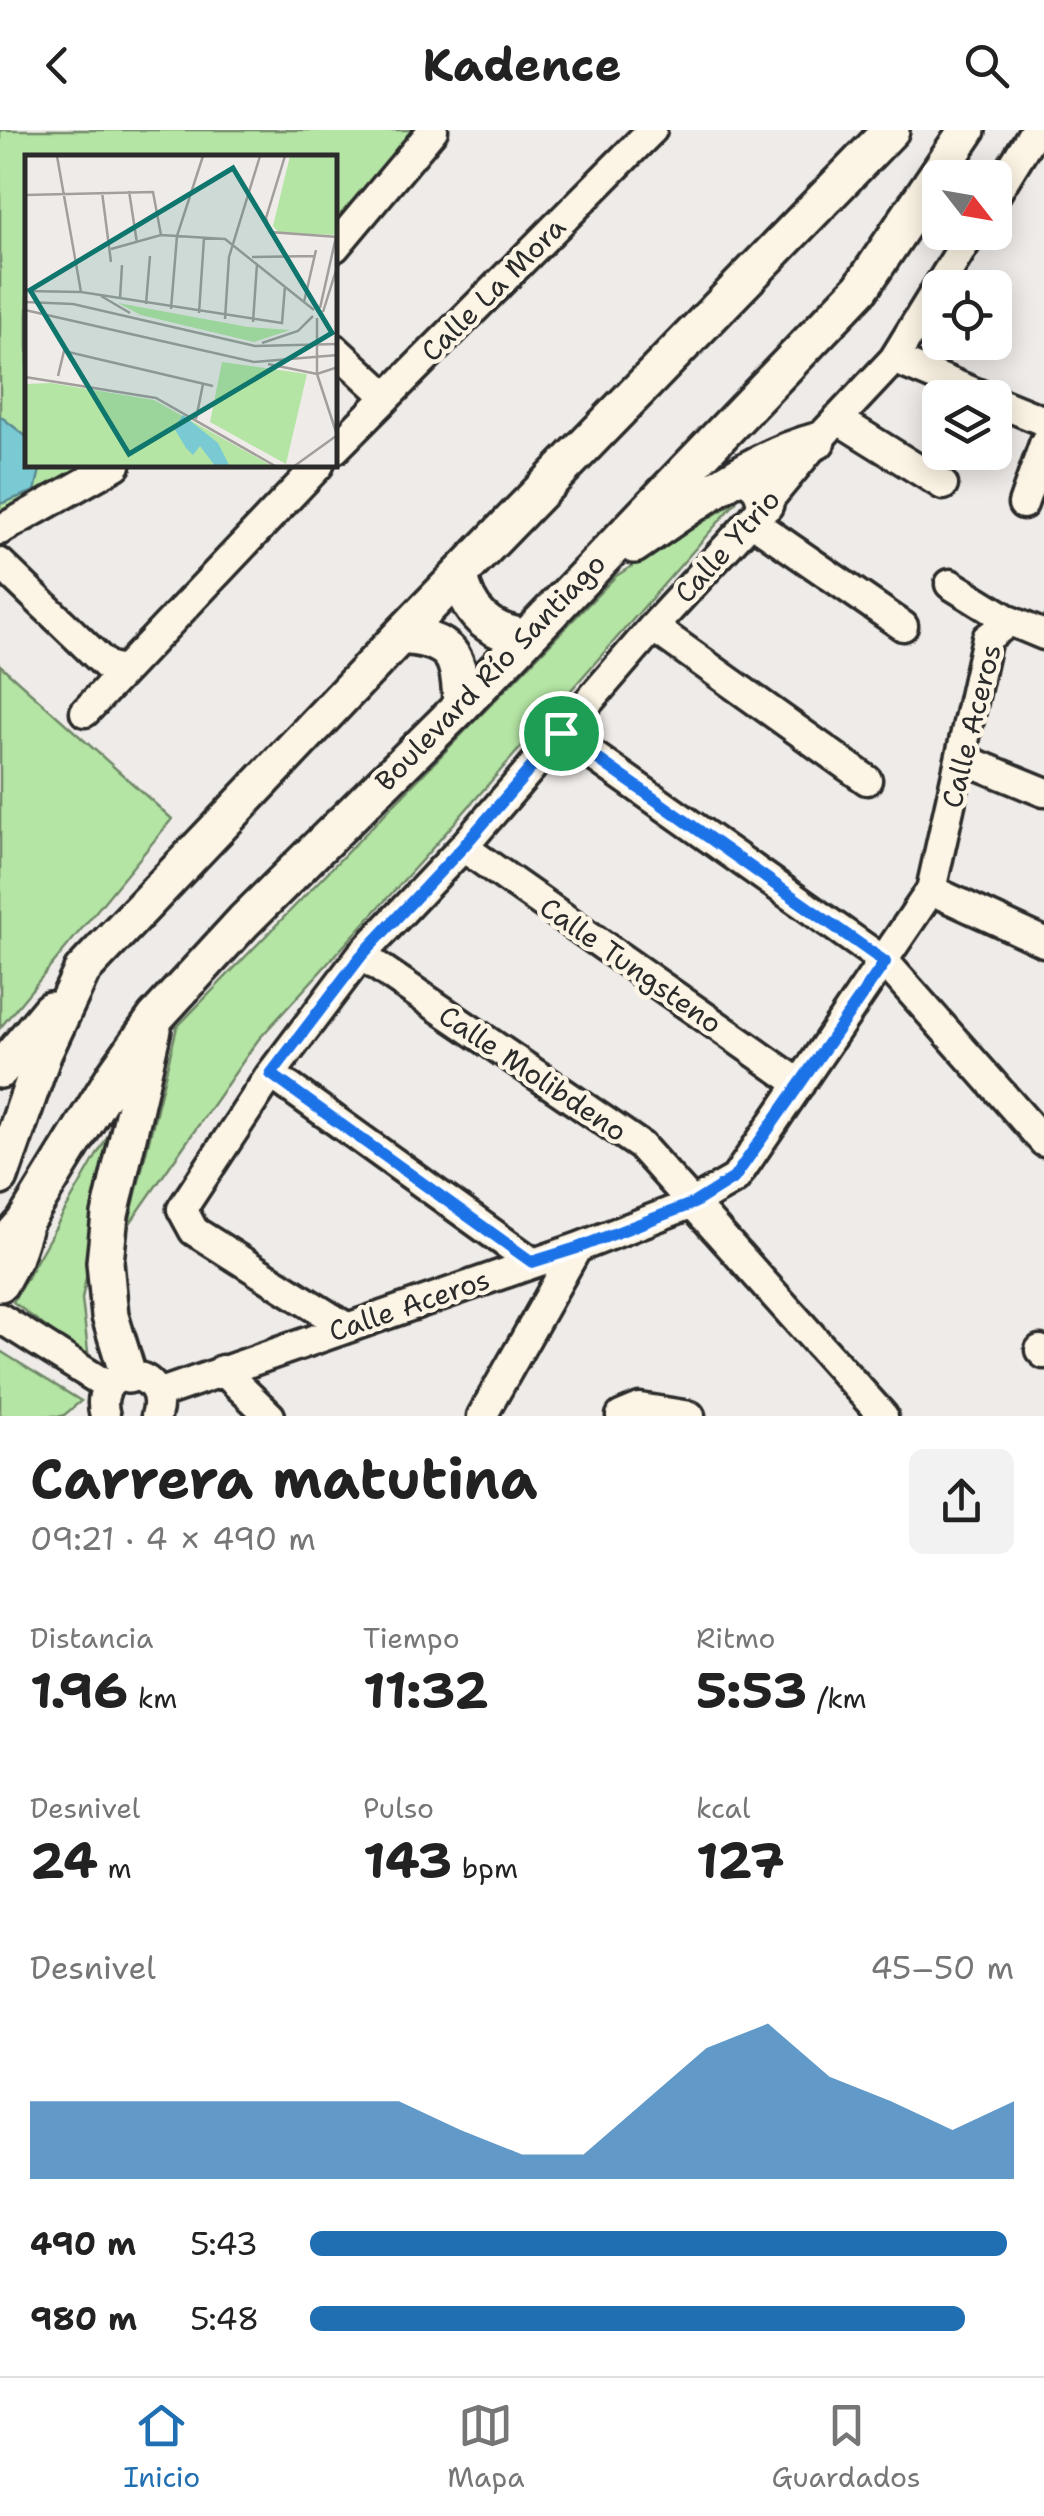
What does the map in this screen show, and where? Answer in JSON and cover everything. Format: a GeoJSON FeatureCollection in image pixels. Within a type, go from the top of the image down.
{"type":"FeatureCollection","features":[{"type":"Feature","properties":{"kind":"main road","name":"Boulevard Río Santiago"},"geometry":{"type":"LineString","coordinates":[[0,1250],[24,1224],[116,1073],[155,1018],[244,920],[461,706],[860,288],[967,130]]}},
{"type":"Feature","properties":{"kind":"main road"},"geometry":{"type":"LineString","coordinates":[[0,1070],[82,970],[887,133]]}},
{"type":"Feature","properties":{"kind":"main road"},"geometry":{"type":"LineString","coordinates":[[575,584],[740,474],[828,430]]}},
{"type":"Feature","properties":{"kind":"main road"},"geometry":{"type":"LineString","coordinates":[[740,474],[754,480],[763,490],[758,513]]}},
{"type":"Feature","properties":{"kind":"main road"},"geometry":{"type":"LineString","coordinates":[[460,576],[465,600],[482,617],[502,634],[525,636]]}},
{"type":"Feature","properties":{"kind":"main road"},"geometry":{"type":"LineString","coordinates":[[400,636],[425,638],[448,649],[460,670],[461,706]]}},
{"type":"Feature","properties":{"kind":"main road"},"geometry":{"type":"LineString","coordinates":[[0,1177],[10,1126],[82,970]]}},
{"type":"Feature","properties":{"kind":"main road"},"geometry":{"type":"LineString","coordinates":[[118,1380],[105,1262],[110,1215],[155,1018]]}},
{"type":"Feature","properties":{"kind":"main road","name":"Boulevard Río Santiago"},"geometry":{"type":"LineString","coordinates":[[0,1283],[14,1257],[24,1224]]}},
{"type":"Feature","properties":{"kind":"street"},"geometry":{"type":"LineString","coordinates":[[338,242],[433,130]]}},
{"type":"Feature","properties":{"kind":"street","name":"Calle La Mora"},"geometry":{"type":"LineString","coordinates":[[338,446],[652,130]]}},
{"type":"Feature","properties":{"kind":"street"},"geometry":{"type":"LineString","coordinates":[[1012,167],[1035,130]]}},
{"type":"Feature","properties":{"kind":"street","name":"Calle Ytrio"},"geometry":{"type":"LineString","coordinates":[[346,1326],[194,1230],[182,1209],[271,1074],[361,956],[463,847],[894,359],[961,250]]}},
{"type":"Feature","properties":{"kind":"street"},"geometry":{"type":"LineString","coordinates":[[338,352],[386,396]]}},
{"type":"Feature","properties":{"kind":"street"},"geometry":{"type":"LineString","coordinates":[[894,359],[944,380]]}},
{"type":"Feature","properties":{"kind":"street"},"geometry":{"type":"LineString","coordinates":[[1012,408],[1044,421]]}},
{"type":"Feature","properties":{"kind":"street"},"geometry":{"type":"LineString","coordinates":[[828,430],[943,485]]}},
{"type":"Feature","properties":{"kind":"street"},"geometry":{"type":"LineString","coordinates":[[1023,504],[1044,444]]}},
{"type":"Feature","properties":{"kind":"street"},"geometry":{"type":"LineString","coordinates":[[0,530],[111,468]]}},
{"type":"Feature","properties":{"kind":"street"},"geometry":{"type":"LineString","coordinates":[[85,712],[317,468]]}},
{"type":"Feature","properties":{"kind":"street"},"geometry":{"type":"LineString","coordinates":[[758,513],[903,626]]}},
{"type":"Feature","properties":{"kind":"street"},"geometry":{"type":"LineString","coordinates":[[0,562],[107,666],[123,670]]}},
{"type":"Feature","properties":{"kind":"street"},"geometry":{"type":"LineString","coordinates":[[950,584],[1010,621],[1044,634]]}},
{"type":"Feature","properties":{"kind":"street","name":"Calle Aceros"},"geometry":{"type":"LineString","coordinates":[[157,1405],[222,1370],[577,1248],[694,1203],[734,1178],[932,890],[988,638],[1010,621]]}},
{"type":"Feature","properties":{"kind":"street"},"geometry":{"type":"LineString","coordinates":[[654,627],[867,780]]}},
{"type":"Feature","properties":{"kind":"street"},"geometry":{"type":"LineString","coordinates":[[561,733],[885,962],[1044,1142]]}},
{"type":"Feature","properties":{"kind":"street"},"geometry":{"type":"LineString","coordinates":[[961,758],[1044,792]]}},
{"type":"Feature","properties":{"kind":"street","name":"Calle Tungsteno"},"geometry":{"type":"LineString","coordinates":[[463,847],[800,1084]]}},
{"type":"Feature","properties":{"kind":"street"},"geometry":{"type":"LineString","coordinates":[[932,890],[1044,942]]}},
{"type":"Feature","properties":{"kind":"street","name":"Calle Molibdeno"},"geometry":{"type":"LineString","coordinates":[[361,956],[641,1146],[882,1416]]}},
{"type":"Feature","properties":{"kind":"street"},"geometry":{"type":"LineString","coordinates":[[271,1074],[532,1262]]}},
{"type":"Feature","properties":{"kind":"street"},"geometry":{"type":"LineString","coordinates":[[482,1416],[577,1248]]}},
{"type":"Feature","properties":{"kind":"street"},"geometry":{"type":"LineString","coordinates":[[10,1324],[118,1380],[146,1379],[157,1405]]}},
{"type":"Feature","properties":{"kind":"street"},"geometry":{"type":"LineString","coordinates":[[222,1370],[270,1416]]}},
{"type":"Feature","properties":{"kind":"street"},"geometry":{"type":"LineString","coordinates":[[105,1416],[102,1407],[118,1380]]}},
{"type":"Feature","properties":{"kind":"street"},"geometry":{"type":"LineString","coordinates":[[621,1416],[640,1408],[690,1416]]}},
{"type":"Feature","properties":{"kind":"green space"},"geometry":{"type":"Polygon","coordinates":[[[0,130],[414,130],[338,218],[338,155],[25,155],[25,468],[82,468],[0,515],[0,130]]]}},
{"type":"Feature","properties":{"kind":"green space"},"geometry":{"type":"Polygon","coordinates":[[[737,501],[258,1040],[128,1226],[177,1027],[616,576],[737,501]]]}},
{"type":"Feature","properties":{"kind":"green space"},"geometry":{"type":"Polygon","coordinates":[[[0,665],[172,819],[0,1028],[0,665]]]}},
{"type":"Feature","properties":{"kind":"green space"},"geometry":{"type":"Polygon","coordinates":[[[115,1123],[82,1299],[89,1360],[13,1302],[115,1123]]]}},
{"type":"Feature","properties":{"kind":"green space"},"geometry":{"type":"Polygon","coordinates":[[[0,1351],[81,1401],[63,1416],[0,1416],[0,1351]]]}},
{"type":"Feature","properties":{"kind":"water"},"geometry":{"type":"Polygon","coordinates":[[[0,416],[25,435],[25,468],[40,468],[35,491],[0,504],[0,416]]]}},
{"type":"Feature","properties":{"kind":"route"},"geometry":{"type":"LineString","coordinates":[[561,733],[885,962],[734,1178],[694,1203],[532,1262],[271,1074],[361,956],[463,847],[561,733]]}}]}
